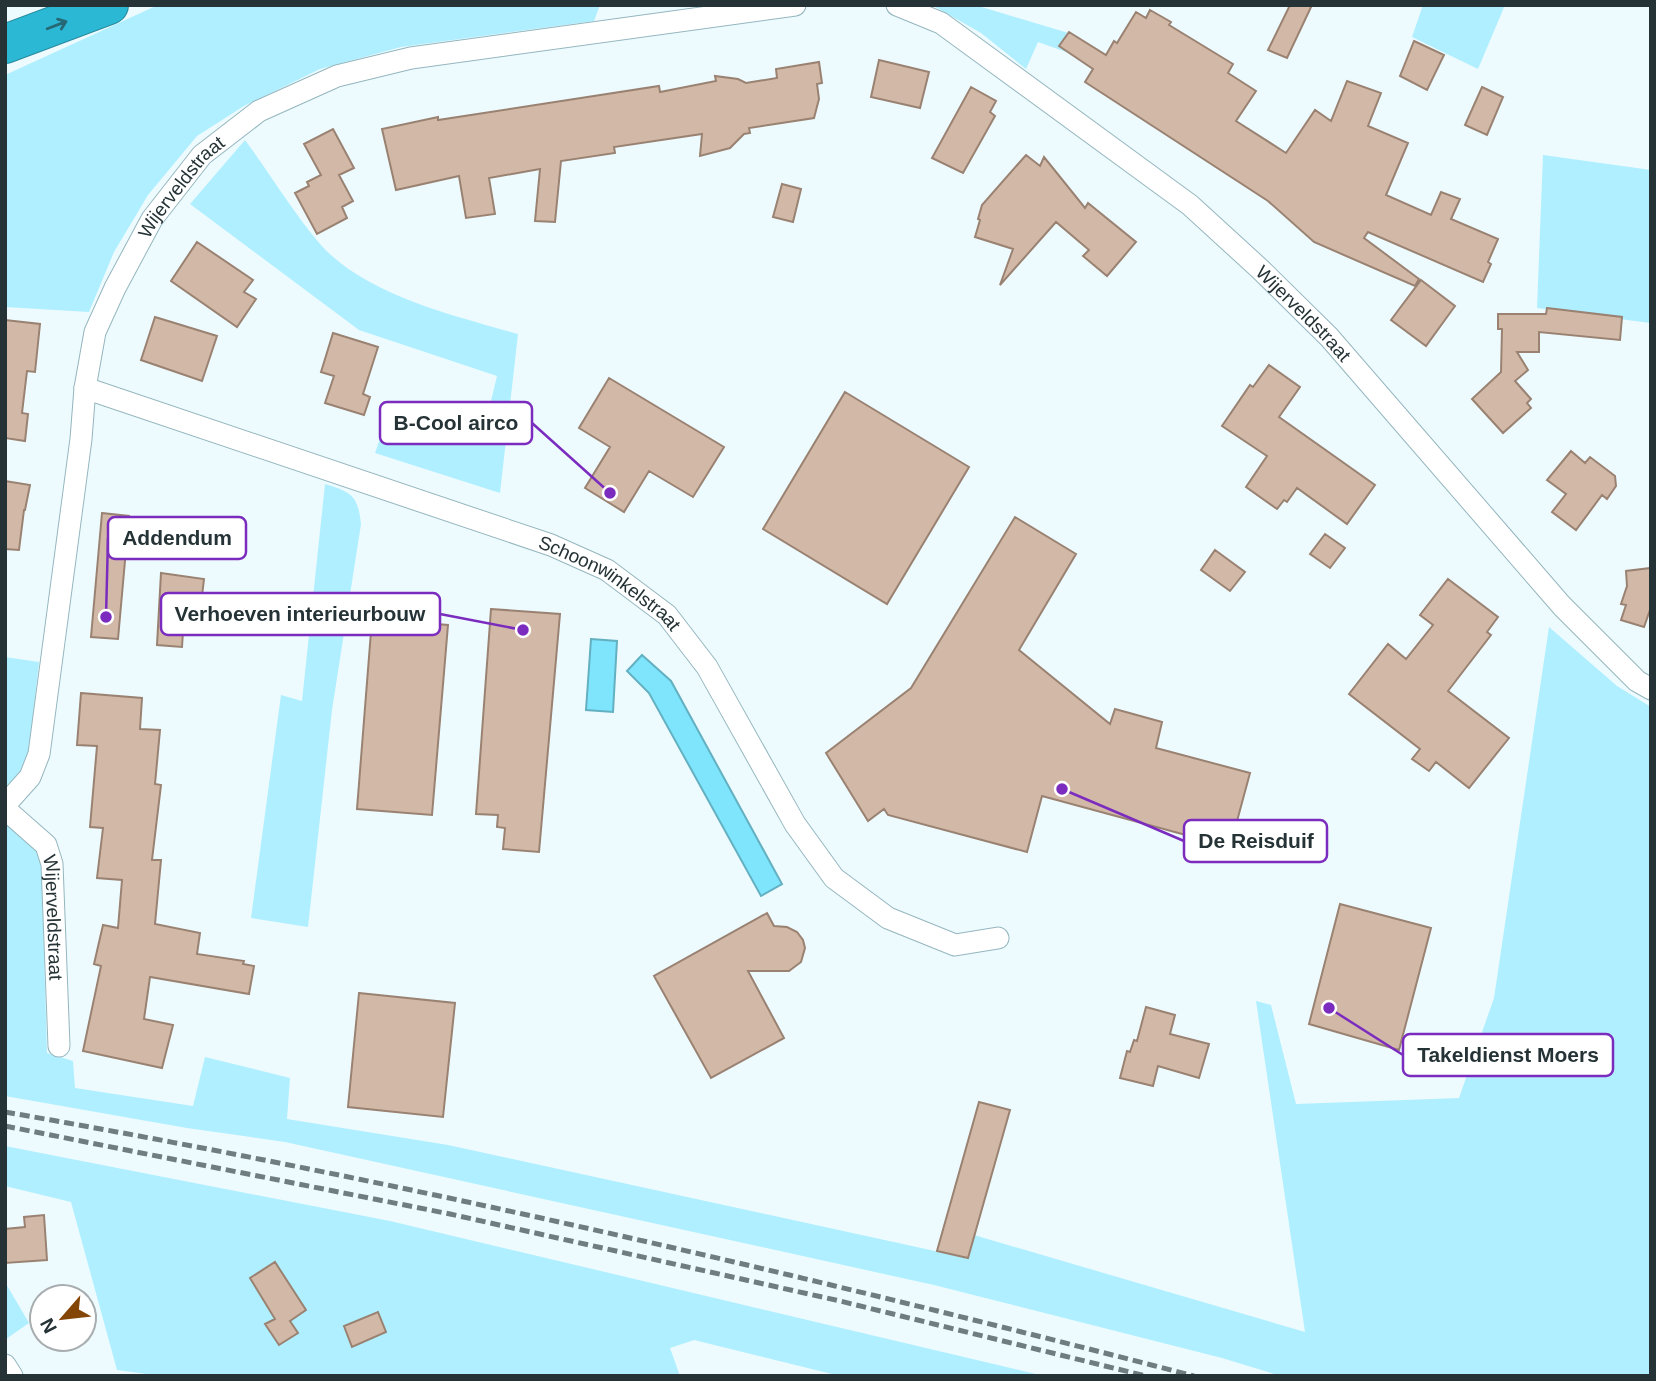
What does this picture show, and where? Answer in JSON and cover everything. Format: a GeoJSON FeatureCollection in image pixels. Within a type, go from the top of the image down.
{"type":"FeatureCollection","features":[{"type":"Feature","properties":{"kind":"highway"},"geometry":{"type":"LineString","coordinates":[[5,44],[109,5]]}},
{"type":"Feature","properties":{"kind":"street","name":"Wijerveldstraat"},"geometry":{"type":"LineString","coordinates":[[59,1046],[52,864],[46,845],[5,807],[30,777],[39,754],[81,439],[85,388],[95,332],[152,219],[202,155],[259,111],[337,76],[411,58],[795,5]]}},
{"type":"Feature","properties":{"kind":"street","name":"Wijerveldstraat"},"geometry":{"type":"LineString","coordinates":[[897,5],[941,23],[1190,205],[1329,337],[1562,606],[1637,681],[1651,689]]}},
{"type":"Feature","properties":{"kind":"street","name":"Schoonwinkelstraat"},"geometry":{"type":"LineString","coordinates":[[85,388],[551,545],[607,570],[667,615],[708,667],[795,824],[834,878],[888,918],[955,945],[998,938]]}},
{"type":"Feature","properties":{"kind":"street"},"geometry":{"type":"LineString","coordinates":[[5,1365],[12,1376]]}},
{"type":"Feature","properties":{"kind":"shaded area"},"geometry":{"type":"Polygon","coordinates":[[[158,5],[600,5],[594,21],[401,47],[320,69],[244,106],[197,136],[148,195],[114,252],[89,312],[5,307],[5,75],[158,5]]]}},
{"type":"Feature","properties":{"kind":"shaded area"},"geometry":{"type":"Polygon","coordinates":[[[932,5],[975,5],[1075,35],[1066,52],[1038,42],[1026,69],[981,33],[932,5]]]}},
{"type":"Feature","properties":{"kind":"shaded area"},"geometry":{"type":"Polygon","coordinates":[[[1423,5],[1505,5],[1478,69],[1412,37],[1423,5]]]}},
{"type":"Feature","properties":{"kind":"shaded area"},"geometry":{"type":"Polygon","coordinates":[[[245,140],[310,232],[339,262],[361,277],[412,301],[518,334],[500,493],[375,453],[391,408],[482,438],[497,376],[359,330],[190,204],[245,140]]]}},
{"type":"Feature","properties":{"kind":"shaded area"},"geometry":{"type":"Polygon","coordinates":[[[1543,155],[1651,170],[1651,330],[1650,323],[1537,308],[1543,155]]]}},
{"type":"Feature","properties":{"kind":"shaded area"},"geometry":{"type":"Polygon","coordinates":[[[325,484],[352,496],[358,507],[361,524],[332,710],[308,927],[251,918],[281,695],[302,701],[325,484]]]}},
{"type":"Feature","properties":{"kind":"shaded area"},"geometry":{"type":"Polygon","coordinates":[[[1549,627],[1617,686],[1651,707],[1651,1376],[1281,1376],[1222,1358],[934,1285],[285,1142],[5,1096],[5,821],[41,856],[47,1053],[73,1061],[75,1088],[193,1106],[205,1057],[290,1078],[287,1119],[448,1145],[967,1258],[974,1235],[1305,1332],[1256,1001],[1271,1005],[1296,1104],[1459,1098],[1494,998],[1549,627]]]}},
{"type":"Feature","properties":{"kind":"shaded area"},"geometry":{"type":"Polygon","coordinates":[[[591,639],[617,641],[613,712],[586,710],[591,639]]]}},
{"type":"Feature","properties":{"kind":"shaded area"},"geometry":{"type":"Polygon","coordinates":[[[642,655],[671,681],[782,884],[761,896],[649,693],[627,671],[642,655]]]}},
{"type":"Feature","properties":{"kind":"shaded area"},"geometry":{"type":"Polygon","coordinates":[[[5,657],[39,662],[29,750],[19,774],[5,787],[5,657]]]}},
{"type":"Feature","properties":{"kind":"shaded area"},"geometry":{"type":"Polygon","coordinates":[[[5,1146],[390,1221],[1044,1376],[840,1376],[694,1340],[670,1348],[680,1376],[161,1376],[117,1370],[98,1301],[98,1283],[93,1283],[71,1202],[5,1186],[5,1146]]]}},
{"type":"Feature","properties":{"kind":"shaded area"},"geometry":{"type":"Polygon","coordinates":[[[5,1282],[28,1324],[5,1338],[5,1282]]]}},
{"type":"Feature","properties":{"kind":"building"},"geometry":{"type":"Polygon","coordinates":[[[1290,5],[1312,5],[1287,58],[1268,50],[1290,5]]]}},
{"type":"Feature","properties":{"kind":"building"},"geometry":{"type":"Polygon","coordinates":[[[1150,10],[1171,22],[1169,25],[1233,64],[1228,73],[1256,91],[1236,121],[1286,153],[1315,110],[1331,121],[1347,81],[1381,93],[1368,126],[1408,143],[1386,195],[1431,215],[1441,192],[1460,199],[1451,219],[1498,239],[1483,282],[1368,232],[1364,238],[1419,279],[1415,286],[1314,242],[1268,201],[1085,82],[1093,69],[1059,46],[1069,32],[1106,55],[1114,41],[1117,43],[1136,12],[1146,18],[1150,10]]]}},
{"type":"Feature","properties":{"kind":"building"},"geometry":{"type":"Polygon","coordinates":[[[1414,41],[1444,55],[1427,90],[1400,76],[1414,41]]]}},
{"type":"Feature","properties":{"kind":"building"},"geometry":{"type":"Polygon","coordinates":[[[879,60],[929,72],[920,108],[871,97],[879,60]]]}},
{"type":"Feature","properties":{"kind":"building"},"geometry":{"type":"Polygon","coordinates":[[[819,62],[822,83],[817,84],[819,99],[814,118],[749,128],[750,133],[744,134],[730,148],[700,156],[702,134],[614,147],[615,153],[561,161],[555,222],[535,221],[540,169],[489,178],[495,214],[466,218],[459,176],[396,190],[382,129],[438,117],[438,120],[659,86],[660,92],[716,81],[715,76],[738,79],[746,83],[777,78],[776,69],[819,62]]]}},
{"type":"Feature","properties":{"kind":"building"},"geometry":{"type":"Polygon","coordinates":[[[971,87],[996,101],[990,112],[995,116],[963,173],[932,158],[971,87]]]}},
{"type":"Feature","properties":{"kind":"building"},"geometry":{"type":"Polygon","coordinates":[[[1482,87],[1503,97],[1487,135],[1465,125],[1482,87]]]}},
{"type":"Feature","properties":{"kind":"building"},"geometry":{"type":"Polygon","coordinates":[[[333,129],[354,168],[339,175],[353,201],[342,207],[347,218],[317,234],[295,193],[309,186],[307,182],[321,175],[304,144],[333,129]]]}},
{"type":"Feature","properties":{"kind":"building"},"geometry":{"type":"Polygon","coordinates":[[[1026,155],[1040,166],[1044,157],[1085,208],[1088,203],[1136,242],[1107,276],[1083,256],[1089,250],[1056,222],[1000,285],[1013,249],[975,237],[980,220],[978,219],[982,205],[1026,155]]]}},
{"type":"Feature","properties":{"kind":"building"},"geometry":{"type":"Polygon","coordinates":[[[782,184],[801,189],[793,222],[773,217],[782,184]]]}},
{"type":"Feature","properties":{"kind":"building"},"geometry":{"type":"Polygon","coordinates":[[[197,242],[253,280],[244,292],[256,299],[237,327],[171,281],[197,242]]]}},
{"type":"Feature","properties":{"kind":"building"},"geometry":{"type":"Polygon","coordinates":[[[1421,280],[1455,306],[1426,346],[1391,320],[1421,280]]]}},
{"type":"Feature","properties":{"kind":"building"},"geometry":{"type":"Polygon","coordinates":[[[1547,308],[1622,317],[1620,340],[1539,332],[1539,352],[1517,352],[1528,370],[1515,381],[1531,399],[1527,403],[1531,408],[1503,433],[1472,399],[1501,372],[1502,329],[1498,329],[1498,314],[1546,314],[1547,308]]]}},
{"type":"Feature","properties":{"kind":"building"},"geometry":{"type":"Polygon","coordinates":[[[155,317],[217,336],[202,381],[141,360],[155,317]]]}},
{"type":"Feature","properties":{"kind":"building"},"geometry":{"type":"Polygon","coordinates":[[[5,320],[40,324],[35,372],[27,371],[22,413],[28,414],[25,441],[5,438],[5,320]]]}},
{"type":"Feature","properties":{"kind":"building"},"geometry":{"type":"Polygon","coordinates":[[[333,333],[378,347],[363,394],[370,397],[364,415],[325,403],[334,376],[321,372],[333,333]]]}},
{"type":"Feature","properties":{"kind":"building"},"geometry":{"type":"Polygon","coordinates":[[[1269,365],[1300,387],[1279,417],[1375,485],[1347,524],[1297,488],[1287,502],[1284,500],[1277,509],[1246,487],[1267,456],[1222,426],[1250,385],[1253,387],[1269,365]]]}},
{"type":"Feature","properties":{"kind":"building"},"geometry":{"type":"Polygon","coordinates":[[[609,378],[724,447],[693,497],[649,471],[624,512],[585,488],[610,447],[579,428],[609,378]]]}},
{"type":"Feature","properties":{"kind":"building"},"geometry":{"type":"Polygon","coordinates":[[[845,392],[969,467],[887,604],[763,529],[845,392]]]}},
{"type":"Feature","properties":{"kind":"building"},"geometry":{"type":"Polygon","coordinates":[[[1571,451],[1585,463],[1590,457],[1615,476],[1616,486],[1607,499],[1602,495],[1576,530],[1552,512],[1566,494],[1547,480],[1571,451]]]}},
{"type":"Feature","properties":{"kind":"building"},"geometry":{"type":"Polygon","coordinates":[[[5,481],[30,485],[19,550],[5,549],[5,481]]]}},
{"type":"Feature","properties":{"kind":"building"},"geometry":{"type":"Polygon","coordinates":[[[102,513],[129,516],[118,639],[91,637],[102,513]]]}},
{"type":"Feature","properties":{"kind":"building"},"geometry":{"type":"Polygon","coordinates":[[[1015,517],[1076,554],[1019,650],[1110,724],[1115,709],[1162,722],[1156,748],[1250,773],[1230,847],[1042,796],[1027,852],[888,815],[884,809],[868,821],[826,753],[911,688],[1015,517]]]}},
{"type":"Feature","properties":{"kind":"building"},"geometry":{"type":"Polygon","coordinates":[[[1325,534],[1345,548],[1330,568],[1310,554],[1325,534]]]}},
{"type":"Feature","properties":{"kind":"building"},"geometry":{"type":"Polygon","coordinates":[[[1215,550],[1245,572],[1230,591],[1201,570],[1215,550]]]}},
{"type":"Feature","properties":{"kind":"building"},"geometry":{"type":"Polygon","coordinates":[[[1651,568],[1651,607],[1644,627],[1621,620],[1626,605],[1621,604],[1627,586],[1626,571],[1651,568]]]}},
{"type":"Feature","properties":{"kind":"building"},"geometry":{"type":"Polygon","coordinates":[[[161,573],[204,579],[201,604],[185,601],[182,647],[157,645],[161,573]]]}},
{"type":"Feature","properties":{"kind":"building"},"geometry":{"type":"Polygon","coordinates":[[[1448,579],[1498,617],[1487,632],[1491,635],[1448,691],[1509,738],[1469,788],[1436,762],[1429,771],[1412,759],[1420,749],[1349,694],[1388,644],[1406,659],[1433,625],[1420,615],[1448,579]]]}},
{"type":"Feature","properties":{"kind":"building"},"geometry":{"type":"Polygon","coordinates":[[[491,609],[560,614],[539,852],[503,849],[505,828],[497,827],[498,815],[476,814],[491,609]]]}},
{"type":"Feature","properties":{"kind":"building"},"geometry":{"type":"Polygon","coordinates":[[[372,619],[448,625],[432,815],[357,809],[372,619]]]}},
{"type":"Feature","properties":{"kind":"building"},"geometry":{"type":"Polygon","coordinates":[[[81,693],[142,698],[140,729],[160,730],[155,784],[161,785],[152,860],[161,860],[155,924],[200,933],[197,954],[244,961],[243,964],[254,966],[249,994],[150,977],[144,1019],[173,1025],[162,1068],[83,1051],[101,966],[94,964],[103,925],[118,928],[122,880],[97,878],[103,828],[90,827],[97,746],[77,745],[81,693]]]}},
{"type":"Feature","properties":{"kind":"building"},"geometry":{"type":"Polygon","coordinates":[[[1340,904],[1431,928],[1399,1050],[1309,1024],[1340,904]]]}},
{"type":"Feature","properties":{"kind":"building"},"geometry":{"type":"Polygon","coordinates":[[[767,913],[774,926],[787,927],[797,932],[805,948],[801,962],[789,971],[748,971],[784,1038],[711,1078],[654,976],[767,913]]]}},
{"type":"Feature","properties":{"kind":"building"},"geometry":{"type":"Polygon","coordinates":[[[359,993],[455,1003],[443,1117],[348,1107],[359,993]]]}},
{"type":"Feature","properties":{"kind":"building"},"geometry":{"type":"Polygon","coordinates":[[[1146,1007],[1175,1015],[1170,1034],[1209,1044],[1199,1078],[1158,1066],[1153,1086],[1120,1078],[1127,1051],[1130,1052],[1134,1040],[1137,1041],[1146,1007]]]}},
{"type":"Feature","properties":{"kind":"building"},"geometry":{"type":"Polygon","coordinates":[[[979,1102],[1010,1110],[968,1258],[937,1251],[979,1102]]]}},
{"type":"Feature","properties":{"kind":"building"},"geometry":{"type":"Polygon","coordinates":[[[44,1215],[47,1260],[5,1263],[5,1229],[25,1227],[24,1217],[44,1215]]]}},
{"type":"Feature","properties":{"kind":"building"},"geometry":{"type":"Polygon","coordinates":[[[275,1262],[306,1310],[290,1321],[298,1333],[279,1345],[265,1324],[275,1319],[250,1278],[275,1262]]]}},
{"type":"Feature","properties":{"kind":"building"},"geometry":{"type":"Polygon","coordinates":[[[378,1312],[386,1332],[352,1347],[344,1326],[378,1312]]]}},
{"type":"Feature","properties":{"kind":"railway"},"geometry":{"type":"LineString","coordinates":[[5,1112],[304,1168],[602,1232],[899,1301],[1194,1376]]}},
{"type":"Feature","properties":{"kind":"railway"},"geometry":{"type":"LineString","coordinates":[[5,1126],[450,1214],[840,1301],[1146,1376]]}},
{"type":"Feature","properties":{"kind":"place","name":"B-Cool airco"},"geometry":{"type":"Point","coordinates":[610,493]}},
{"type":"Feature","properties":{"kind":"place","name":"Addendum"},"geometry":{"type":"Point","coordinates":[106,617]}},
{"type":"Feature","properties":{"kind":"place","name":"Verhoeven interieurbouw"},"geometry":{"type":"Point","coordinates":[523,630]}},
{"type":"Feature","properties":{"kind":"place","name":"De Reisduif"},"geometry":{"type":"Point","coordinates":[1062,789]}},
{"type":"Feature","properties":{"kind":"place","name":"Takeldienst Moers"},"geometry":{"type":"Point","coordinates":[1329,1008]}}]}
